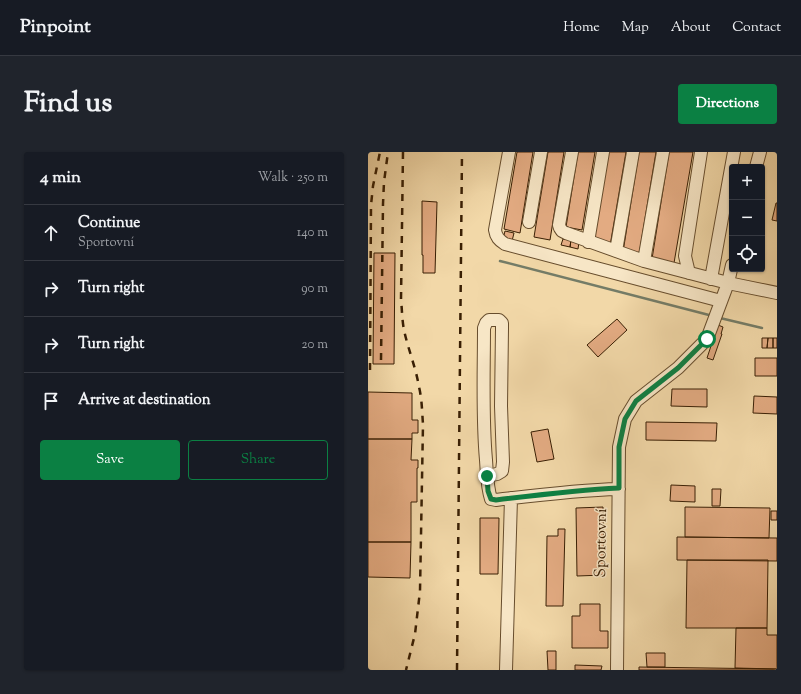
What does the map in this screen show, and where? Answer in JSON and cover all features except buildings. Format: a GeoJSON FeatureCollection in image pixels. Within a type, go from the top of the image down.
{"type":"FeatureCollection","features":[{"type":"Feature","properties":{"kind":"street"},"geometry":{"type":"LineString","coordinates":[[509,152],[495,230],[495,236],[500,241],[505,244],[721,301]]}},
{"type":"Feature","properties":{"kind":"street"},"geometry":{"type":"LineString","coordinates":[[530,222],[541,152]]}},
{"type":"Feature","properties":{"kind":"street"},"geometry":{"type":"LineString","coordinates":[[572,152],[559,225],[562,231],[566,234],[644,261],[711,279],[777,293]]}},
{"type":"Feature","properties":{"kind":"street"},"geometry":{"type":"LineString","coordinates":[[588,242],[603,152]]}},
{"type":"Feature","properties":{"kind":"street"},"geometry":{"type":"LineString","coordinates":[[616,251],[633,152]]}},
{"type":"Feature","properties":{"kind":"street"},"geometry":{"type":"LineString","coordinates":[[644,261],[662,152]]}},
{"type":"Feature","properties":{"kind":"street"},"geometry":{"type":"LineString","coordinates":[[689,273],[685,256],[701,152]]}},
{"type":"Feature","properties":{"kind":"street"},"geometry":{"type":"LineString","coordinates":[[711,279],[734,152]]}},
{"type":"Feature","properties":{"kind":"street"},"geometry":{"type":"LineString","coordinates":[[757,164],[760,152]]}},
{"type":"Feature","properties":{"kind":"street","name":"Sportovní"},"geometry":{"type":"LineString","coordinates":[[617,670],[619,447],[625,419],[636,401],[678,368],[707,339],[728,283],[730,272]]}},
{"type":"Feature","properties":{"kind":"street"},"geometry":{"type":"LineString","coordinates":[[487,476],[497,474],[502,471],[503,462],[501,406],[502,323],[499,320],[489,320],[484,328],[483,434],[488,491],[491,499],[496,500],[619,488]]}},
{"type":"Feature","properties":{"kind":"street"},"geometry":{"type":"LineString","coordinates":[[506,670],[511,498]]}},
{"type":"Feature","properties":{"kind":"waterway"},"geometry":{"type":"LineString","coordinates":[[500,261],[709,315]]}},
{"type":"Feature","properties":{"kind":"waterway"},"geometry":{"type":"LineString","coordinates":[[720,318],[762,328]]}},
{"type":"Feature","properties":{"kind":"railway"},"geometry":{"type":"LineString","coordinates":[[370,370],[371,205],[373,186],[380,152]]}},
{"type":"Feature","properties":{"kind":"railway"},"geometry":{"type":"LineString","coordinates":[[381,360],[383,204],[388,152]]}},
{"type":"Feature","properties":{"kind":"railway"},"geometry":{"type":"LineString","coordinates":[[403,152],[402,314],[404,330],[420,392],[423,424],[420,591],[415,634],[406,670]]}},
{"type":"Feature","properties":{"kind":"railway"},"geometry":{"type":"LineString","coordinates":[[457,670],[462,152]]}},
{"type":"Feature","properties":{"kind":"route"},"geometry":{"type":"LineString","coordinates":[[487,476],[488,491],[491,499],[496,500],[619,488],[619,447],[625,419],[636,401],[678,368],[707,339]]}}]}
